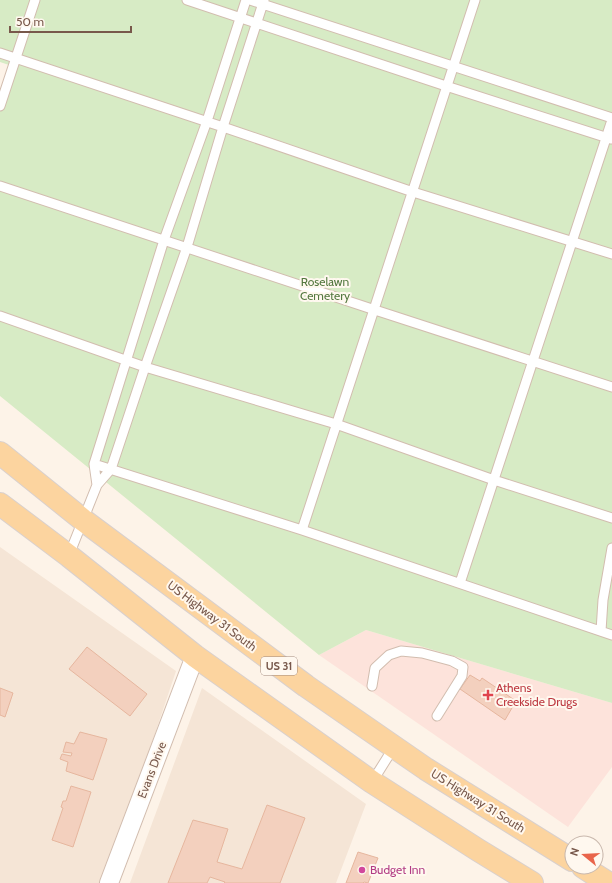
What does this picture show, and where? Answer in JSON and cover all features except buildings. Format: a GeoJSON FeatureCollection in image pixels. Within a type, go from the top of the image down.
{"type":"FeatureCollection","features":[{"type":"Feature","properties":{"kind":"main road","name":"US Highway 31 South"},"geometry":{"type":"LineString","coordinates":[[0,453],[83,520],[306,686],[426,769],[564,855]]}},
{"type":"Feature","properties":{"kind":"main road"},"geometry":{"type":"LineString","coordinates":[[1,506],[68,556],[195,656],[372,782],[532,883]]}},
{"type":"Feature","properties":{"kind":"main road"},"geometry":{"type":"LineString","coordinates":[[596,875],[608,883]]}},
{"type":"Feature","properties":{"kind":"street","name":"Evans Drive"},"geometry":{"type":"LineString","coordinates":[[109,883],[195,656]]}},
{"type":"Feature","properties":{"kind":"lane"},"geometry":{"type":"LineString","coordinates":[[0,106],[35,0]]}},
{"type":"Feature","properties":{"kind":"lane"},"geometry":{"type":"LineString","coordinates":[[187,0],[446,86],[609,138]]}},
{"type":"Feature","properties":{"kind":"lane"},"geometry":{"type":"LineString","coordinates":[[97,485],[94,464],[164,240],[207,121],[246,0]]}},
{"type":"Feature","properties":{"kind":"lane"},"geometry":{"type":"LineString","coordinates":[[250,0],[263,2],[612,119],[609,138],[572,242],[460,583]]}},
{"type":"Feature","properties":{"kind":"lane"},"geometry":{"type":"LineString","coordinates":[[302,530],[475,0]]}},
{"type":"Feature","properties":{"kind":"lane"},"geometry":{"type":"LineString","coordinates":[[68,556],[97,485],[111,469],[187,247],[263,2]]}},
{"type":"Feature","properties":{"kind":"lane"},"geometry":{"type":"LineString","coordinates":[[0,53],[207,121],[413,192],[612,254]]}},
{"type":"Feature","properties":{"kind":"lane"},"geometry":{"type":"LineString","coordinates":[[0,186],[612,387]]}},
{"type":"Feature","properties":{"kind":"lane"},"geometry":{"type":"LineString","coordinates":[[0,316],[145,367],[336,424],[494,480],[612,518]]}},
{"type":"Feature","properties":{"kind":"lane"},"geometry":{"type":"LineString","coordinates":[[94,464],[302,530],[612,634]]}},
{"type":"Feature","properties":{"kind":"lane"},"geometry":{"type":"LineString","coordinates":[[601,631],[603,600],[612,548]]}},
{"type":"Feature","properties":{"kind":"lane"},"geometry":{"type":"LineString","coordinates":[[372,686],[375,668],[390,655],[401,651],[452,661],[463,667],[462,676],[437,716]]}},
{"type":"Feature","properties":{"kind":"lane"},"geometry":{"type":"LineString","coordinates":[[372,782],[394,747]]}},
{"type":"Feature","properties":{"kind":"shaded area"},"geometry":{"type":"Polygon","coordinates":[[[0,547],[176,671],[105,883],[0,883],[0,547]]]}},
{"type":"Feature","properties":{"kind":"shaded area"},"geometry":{"type":"Polygon","coordinates":[[[366,630],[612,703],[612,767],[568,827],[319,655],[366,630]]]}},
{"type":"Feature","properties":{"kind":"shaded area"},"geometry":{"type":"Polygon","coordinates":[[[202,688],[366,804],[336,883],[130,883],[202,688]]]}},
{"type":"Feature","properties":{"kind":"green space","name":"Roselawn Cemetery"},"geometry":{"type":"Polygon","coordinates":[[[0,0],[612,0],[612,703],[366,630],[319,655],[0,396],[0,92],[9,65],[0,62],[0,0]]]}},
{"type":"Feature","properties":{"kind":"place","name":"Athens Creekside Drugs"},"geometry":{"type":"Point","coordinates":[488,695]}},
{"type":"Feature","properties":{"kind":"place","name":"Budget Inn"},"geometry":{"type":"Point","coordinates":[362,870]}}]}
